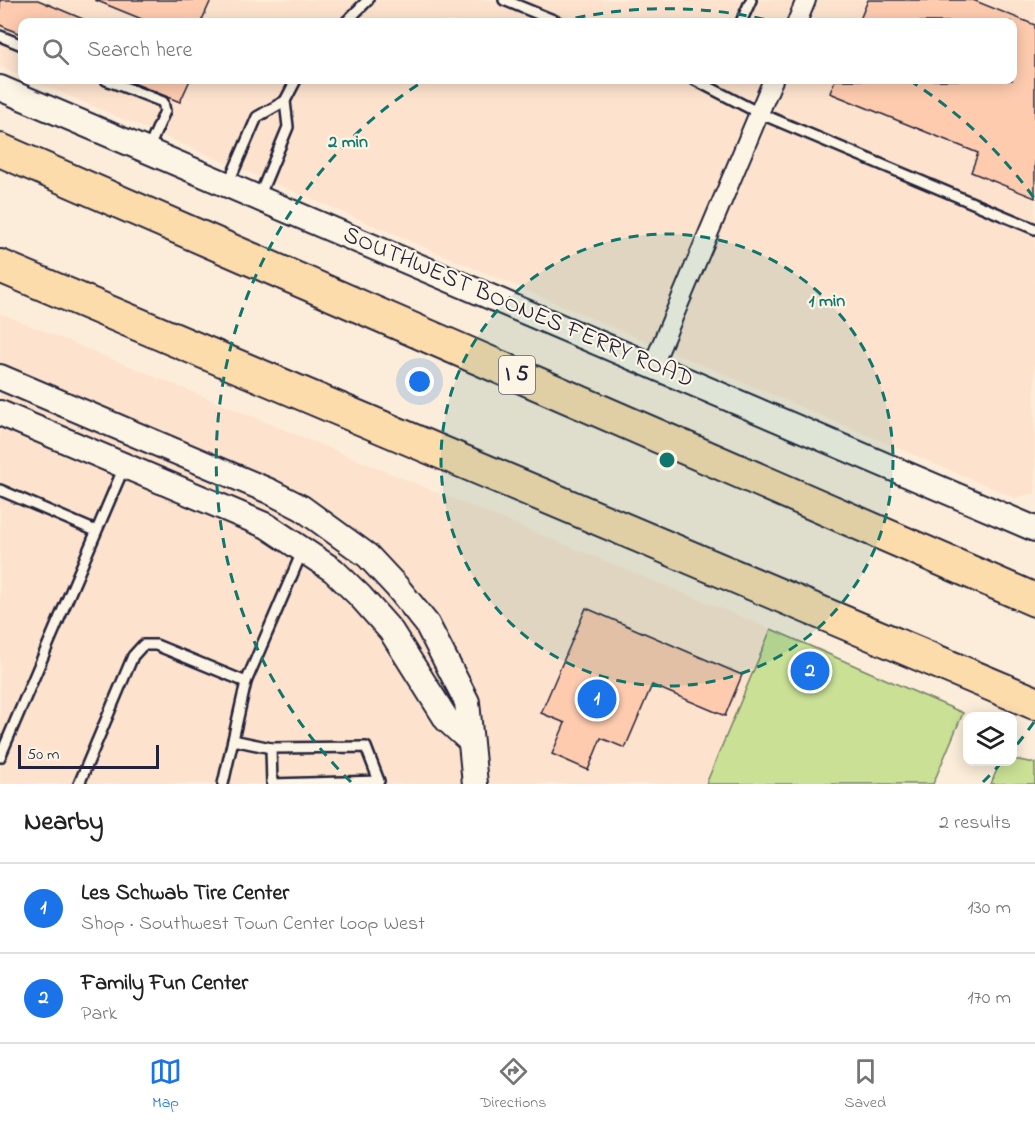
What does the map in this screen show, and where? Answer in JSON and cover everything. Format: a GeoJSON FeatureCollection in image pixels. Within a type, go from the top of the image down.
{"type":"FeatureCollection","features":[{"type":"Feature","properties":{"kind":"highway","name":"I 5"},"geometry":{"type":"LineString","coordinates":[[0,150],[1035,600]]}},
{"type":"Feature","properties":{"kind":"highway"},"geometry":{"type":"LineString","coordinates":[[0,266],[1035,703]]}},
{"type":"Feature","properties":{"kind":"highway"},"geometry":{"type":"LineString","coordinates":[[0,286],[32,280]]}},
{"type":"Feature","properties":{"kind":"main road","name":"SOUTHWEST BOONES FERRY ROAD"},"geometry":{"type":"LineString","coordinates":[[0,88],[1035,530]]}},
{"type":"Feature","properties":{"kind":"main road"},"geometry":{"type":"LineString","coordinates":[[0,377],[269,491],[302,508],[368,556],[427,624],[467,702],[475,784]]}},
{"type":"Feature","properties":{"kind":"main road"},"geometry":{"type":"LineString","coordinates":[[0,413],[267,526],[304,548],[333,570],[391,631],[447,720],[469,740]]}},
{"type":"Feature","properties":{"kind":"street"},"geometry":{"type":"LineString","coordinates":[[799,18],[806,0]]}},
{"type":"Feature","properties":{"kind":"street"},"geometry":{"type":"LineString","coordinates":[[653,365],[771,84]]}},
{"type":"Feature","properties":{"kind":"lane"},"geometry":{"type":"LineString","coordinates":[[350,18],[368,0]]}},
{"type":"Feature","properties":{"kind":"lane"},"geometry":{"type":"LineString","coordinates":[[504,0],[548,18]]}},
{"type":"Feature","properties":{"kind":"lane"},"geometry":{"type":"LineString","coordinates":[[743,18],[751,0]]}},
{"type":"Feature","properties":{"kind":"lane"},"geometry":{"type":"LineString","coordinates":[[0,36],[18,43]]}},
{"type":"Feature","properties":{"kind":"lane"},"geometry":{"type":"LineString","coordinates":[[116,84],[163,102],[165,111],[148,150]]}},
{"type":"Feature","properties":{"kind":"lane"},"geometry":{"type":"LineString","coordinates":[[228,184],[257,117],[285,101],[294,84]]}},
{"type":"Feature","properties":{"kind":"lane"},"geometry":{"type":"LineString","coordinates":[[715,84],[759,114],[1035,230]]}},
{"type":"Feature","properties":{"kind":"lane"},"geometry":{"type":"LineString","coordinates":[[259,197],[288,127],[285,101]]}},
{"type":"Feature","properties":{"kind":"lane"},"geometry":{"type":"LineString","coordinates":[[0,757],[125,464]]}},
{"type":"Feature","properties":{"kind":"lane"},"geometry":{"type":"LineString","coordinates":[[0,490],[96,531]]}},
{"type":"Feature","properties":{"kind":"lane"},"geometry":{"type":"LineString","coordinates":[[223,784],[246,682],[304,548]]}},
{"type":"Feature","properties":{"kind":"lane"},"geometry":{"type":"LineString","coordinates":[[80,784],[133,656],[143,645],[156,645],[246,682]]}},
{"type":"Feature","properties":{"kind":"lane"},"geometry":{"type":"LineString","coordinates":[[233,740],[271,748],[366,747],[379,782],[272,784],[271,748]]}},
{"type":"Feature","properties":{"kind":"shaded area"},"geometry":{"type":"Polygon","coordinates":[[[0,0],[1035,0],[1035,493],[1015,498],[40,84],[1017,84],[1017,18],[18,18],[18,74],[0,66],[0,0]]]}},
{"type":"Feature","properties":{"kind":"shaded area"},"geometry":{"type":"Polygon","coordinates":[[[0,313],[771,629],[706,784],[0,784],[0,313]]]}},
{"type":"Feature","properties":{"kind":"green space"},"geometry":{"type":"Polygon","coordinates":[[[771,629],[963,713],[933,784],[706,784],[771,629]]]}},
{"type":"Feature","properties":{"kind":"green space"},"geometry":{"type":"Polygon","coordinates":[[[1017,760],[1035,763],[1035,784],[991,784],[998,766],[1017,766],[1017,760]]]}},
{"type":"Feature","properties":{"kind":"building"},"geometry":{"type":"Polygon","coordinates":[[[0,0],[38,0],[81,18],[18,18],[18,33],[0,25],[0,0]]]}},
{"type":"Feature","properties":{"kind":"building"},"geometry":{"type":"Polygon","coordinates":[[[95,0],[211,0],[203,18],[139,18],[95,0]]]}},
{"type":"Feature","properties":{"kind":"building"},"geometry":{"type":"Polygon","coordinates":[[[868,0],[973,0],[1035,25],[1035,198],[971,172],[978,153],[830,93],[833,84],[1017,84],[1017,18],[861,18],[868,0]]]}},
{"type":"Feature","properties":{"kind":"building"},"geometry":{"type":"Polygon","coordinates":[[[136,84],[188,84],[180,102],[136,84]]]}},
{"type":"Feature","properties":{"kind":"building"},"geometry":{"type":"Polygon","coordinates":[[[586,608],[742,675],[725,716],[652,685],[625,748],[601,738],[588,770],[552,754],[565,723],[541,713],[586,608]]]}},
{"type":"Feature","properties":{"kind":"place","name":"Family Fun Center"},"geometry":{"type":"Point","coordinates":[810,671]}},
{"type":"Feature","properties":{"kind":"place","name":"Les Schwab Tire Center"},"geometry":{"type":"Point","coordinates":[597,699]}}]}
